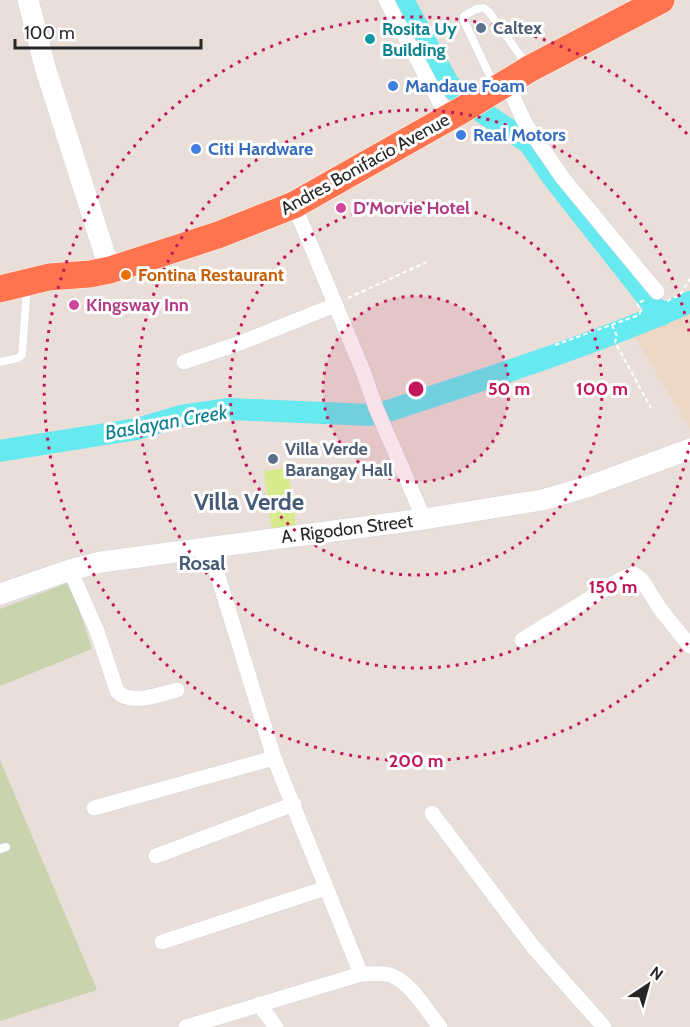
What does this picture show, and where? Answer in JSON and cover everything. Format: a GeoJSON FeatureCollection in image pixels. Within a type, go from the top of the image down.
{"type":"FeatureCollection","features":[{"type":"Feature","properties":{"kind":"highway","name":"Andres Bonifacio Avenue"},"geometry":{"type":"LineString","coordinates":[[0,289],[38,279],[90,274],[108,264],[232,216],[291,199],[310,183],[452,109],[497,79],[636,0]]}},
{"type":"Feature","properties":{"kind":"highway","name":"Andres Bonifacio Avenue"},"geometry":{"type":"LineString","coordinates":[[497,79],[531,68],[661,0]]}},
{"type":"Feature","properties":{"kind":"street"},"geometry":{"type":"LineString","coordinates":[[28,0],[45,67],[108,264]]}},
{"type":"Feature","properties":{"kind":"street"},"geometry":{"type":"LineString","coordinates":[[386,0],[452,109]]}},
{"type":"Feature","properties":{"kind":"street"},"geometry":{"type":"LineString","coordinates":[[497,79],[562,177],[661,297]]}},
{"type":"Feature","properties":{"kind":"street"},"geometry":{"type":"LineString","coordinates":[[291,199],[424,519]]}},
{"type":"Feature","properties":{"kind":"street"},"geometry":{"type":"LineString","coordinates":[[184,363],[336,306]]}},
{"type":"Feature","properties":{"kind":"street","name":"A. Rigodon Street"},"geometry":{"type":"LineString","coordinates":[[0,594],[101,562],[424,519],[542,500],[587,487],[690,449]]}},
{"type":"Feature","properties":{"kind":"street"},"geometry":{"type":"LineString","coordinates":[[209,547],[274,758],[361,974]]}},
{"type":"Feature","properties":{"kind":"street"},"geometry":{"type":"LineString","coordinates":[[70,570],[84,600],[120,696],[134,699],[177,690]]}},
{"type":"Feature","properties":{"kind":"street"},"geometry":{"type":"LineString","coordinates":[[522,640],[623,578],[634,574],[642,580],[660,609],[690,646]]}},
{"type":"Feature","properties":{"kind":"street"},"geometry":{"type":"LineString","coordinates":[[94,808],[274,758]]}},
{"type":"Feature","properties":{"kind":"street"},"geometry":{"type":"LineString","coordinates":[[156,856],[294,804]]}},
{"type":"Feature","properties":{"kind":"street"},"geometry":{"type":"LineString","coordinates":[[432,813],[534,948],[604,1027]]}},
{"type":"Feature","properties":{"kind":"street"},"geometry":{"type":"LineString","coordinates":[[162,942],[326,888]]}},
{"type":"Feature","properties":{"kind":"street"},"geometry":{"type":"LineString","coordinates":[[186,1027],[361,974],[379,973],[391,975],[403,982],[440,1027]]}},
{"type":"Feature","properties":{"kind":"street"},"geometry":{"type":"LineString","coordinates":[[259,1004],[276,1027]]}},
{"type":"Feature","properties":{"kind":"lane"},"geometry":{"type":"LineString","coordinates":[[484,9],[489,12],[497,79],[464,21],[464,16],[470,12],[484,9]]}},
{"type":"Feature","properties":{"kind":"lane"},"geometry":{"type":"LineString","coordinates":[[0,362],[22,355],[38,279]]}},
{"type":"Feature","properties":{"kind":"path"},"geometry":{"type":"LineString","coordinates":[[336,306],[353,295],[427,262]]}},
{"type":"Feature","properties":{"kind":"path"},"geometry":{"type":"LineString","coordinates":[[661,297],[680,295],[690,279]]}},
{"type":"Feature","properties":{"kind":"path"},"geometry":{"type":"LineString","coordinates":[[555,345],[639,315],[641,310],[637,304],[640,302]]}},
{"type":"Feature","properties":{"kind":"path"},"geometry":{"type":"LineString","coordinates":[[613,326],[617,336],[615,342],[651,408]]}},
{"type":"Feature","properties":{"kind":"shaded area"},"geometry":{"type":"Polygon","coordinates":[[[690,312],[690,429],[634,336],[690,312]]]}},
{"type":"Feature","properties":{"kind":"green space"},"geometry":{"type":"Polygon","coordinates":[[[288,468],[296,527],[272,530],[264,471],[288,468]]]}},
{"type":"Feature","properties":{"kind":"green space"},"geometry":{"type":"Polygon","coordinates":[[[70,582],[92,649],[0,686],[0,609],[70,582]]]}},
{"type":"Feature","properties":{"kind":"green space"},"geometry":{"type":"Polygon","coordinates":[[[0,760],[97,990],[0,1021],[0,760]]]}},
{"type":"Feature","properties":{"kind":"waterway"},"geometry":{"type":"LineString","coordinates":[[403,0],[449,85],[482,112],[529,143],[554,179],[661,315]]}},
{"type":"Feature","properties":{"kind":"waterway","name":"Baslayan Creek"},"geometry":{"type":"LineString","coordinates":[[385,412],[577,347],[690,302]]}},
{"type":"Feature","properties":{"kind":"waterway","name":"Baslayan Creek"},"geometry":{"type":"LineString","coordinates":[[0,451],[137,429],[181,416],[229,409],[370,415]]}},
{"type":"Feature","properties":{"kind":"place","name":"Caltex"},"geometry":{"type":"Point","coordinates":[481,28]}},
{"type":"Feature","properties":{"kind":"place","name":"Rosita Uy Building"},"geometry":{"type":"Point","coordinates":[370,39]}},
{"type":"Feature","properties":{"kind":"place","name":"Mandaue Foam"},"geometry":{"type":"Point","coordinates":[393,86]}},
{"type":"Feature","properties":{"kind":"place","name":"Real Motors"},"geometry":{"type":"Point","coordinates":[461,135]}},
{"type":"Feature","properties":{"kind":"place","name":"Citi Hardware"},"geometry":{"type":"Point","coordinates":[196,149]}},
{"type":"Feature","properties":{"kind":"place","name":"D'Morvie Hotel"},"geometry":{"type":"Point","coordinates":[341,208]}},
{"type":"Feature","properties":{"kind":"place","name":"Fontina Restaurant"},"geometry":{"type":"Point","coordinates":[126,275]}},
{"type":"Feature","properties":{"kind":"place","name":"Kingsway Inn"},"geometry":{"type":"Point","coordinates":[74,305]}},
{"type":"Feature","properties":{"kind":"place","name":"Villa Verde Barangay Hall"},"geometry":{"type":"Point","coordinates":[273,459]}},
{"type":"Feature","properties":{"kind":"district","name":"Villa Verde"},"geometry":{"type":"Point","coordinates":[249,501]}},
{"type":"Feature","properties":{"kind":"district","name":"Rosal"},"geometry":{"type":"Point","coordinates":[202,563]}}]}
